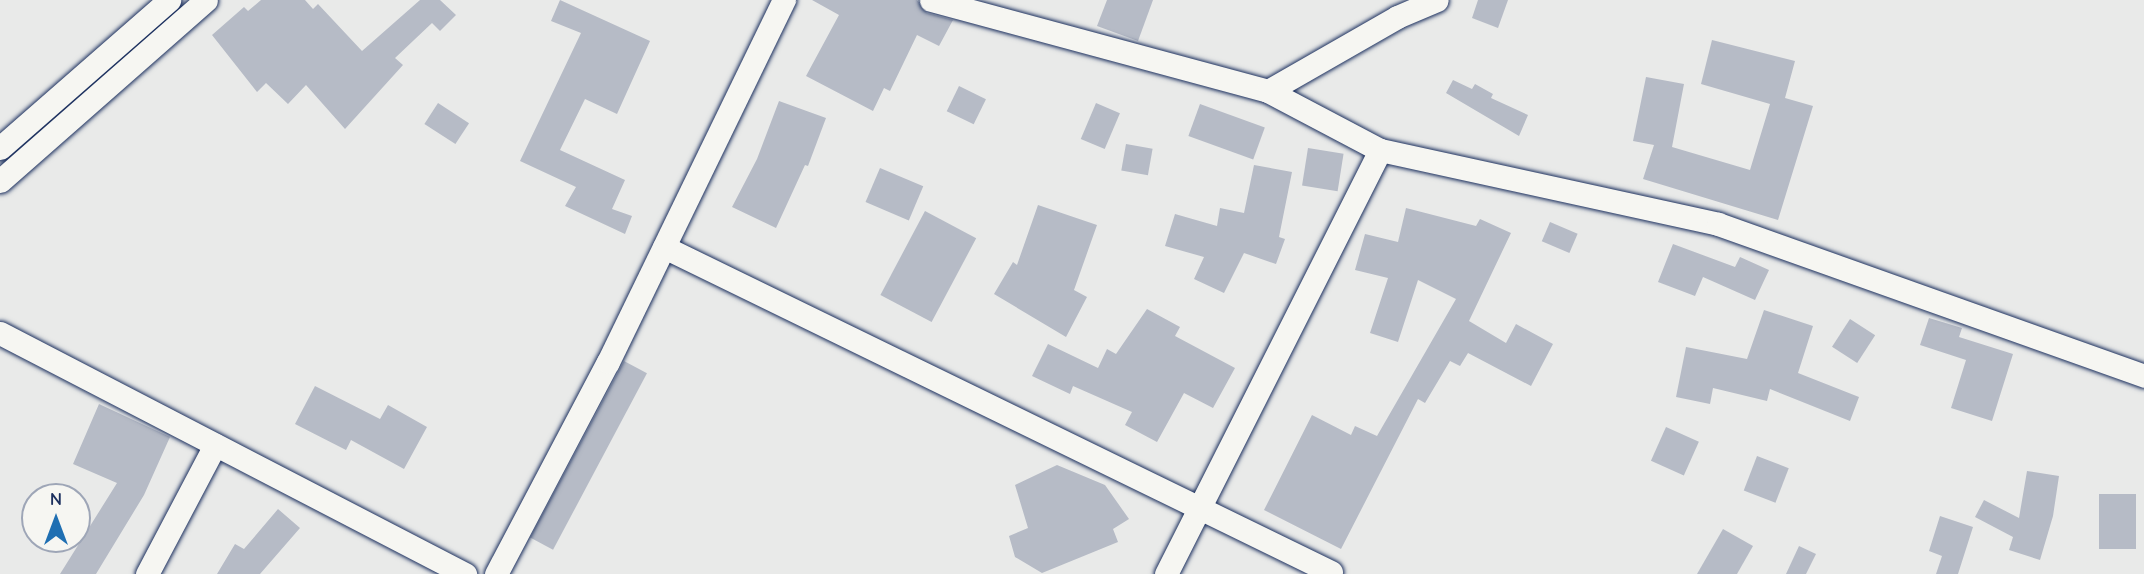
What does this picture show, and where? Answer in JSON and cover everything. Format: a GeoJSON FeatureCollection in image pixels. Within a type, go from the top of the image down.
{"type":"FeatureCollection","features":[{"type":"Feature","properties":{"kind":"street"},"geometry":{"type":"LineString","coordinates":[[0,148],[169,0]]}},
{"type":"Feature","properties":{"kind":"street"},"geometry":{"type":"LineString","coordinates":[[0,181],[206,0]]}},
{"type":"Feature","properties":{"kind":"street"},"geometry":{"type":"LineString","coordinates":[[496,574],[664,247],[784,0]]}},
{"type":"Feature","properties":{"kind":"street"},"geometry":{"type":"LineString","coordinates":[[931,0],[1268,91],[1380,150],[1718,224],[2144,376]]}},
{"type":"Feature","properties":{"kind":"street"},"geometry":{"type":"LineString","coordinates":[[1268,91],[1397,16],[1437,0]]}},
{"type":"Feature","properties":{"kind":"street"},"geometry":{"type":"LineString","coordinates":[[1166,574],[1380,150]]}},
{"type":"Feature","properties":{"kind":"street"},"geometry":{"type":"LineString","coordinates":[[664,247],[1331,572]]}},
{"type":"Feature","properties":{"kind":"street"},"geometry":{"type":"LineString","coordinates":[[0,333],[465,574]]}},
{"type":"Feature","properties":{"kind":"street"},"geometry":{"type":"LineString","coordinates":[[147,574],[215,445]]}},
{"type":"Feature","properties":{"kind":"building"},"geometry":{"type":"Polygon","coordinates":[[[261,0],[305,0],[313,9],[318,4],[362,51],[420,0],[440,0],[456,15],[440,31],[432,23],[395,58],[403,65],[345,129],[306,85],[288,104],[266,83],[257,92],[212,35],[244,7],[248,11],[261,0]]]}},
{"type":"Feature","properties":{"kind":"building"},"geometry":{"type":"Polygon","coordinates":[[[560,0],[650,41],[617,114],[585,99],[560,150],[625,180],[612,209],[632,216],[625,234],[565,206],[576,187],[520,161],[581,33],[551,21],[560,0]]]}},
{"type":"Feature","properties":{"kind":"building"},"geometry":{"type":"Polygon","coordinates":[[[812,0],[917,0],[927,13],[953,20],[939,46],[917,35],[890,91],[884,88],[873,111],[806,76],[839,15],[812,0]]]}},
{"type":"Feature","properties":{"kind":"building"},"geometry":{"type":"Polygon","coordinates":[[[1107,0],[1153,0],[1138,41],[1097,26],[1107,0]]]}},
{"type":"Feature","properties":{"kind":"building"},"geometry":{"type":"Polygon","coordinates":[[[1478,0],[1508,0],[1498,28],[1472,18],[1478,0]]]}},
{"type":"Feature","properties":{"kind":"building"},"geometry":{"type":"Polygon","coordinates":[[[1712,40],[1795,61],[1785,98],[1813,106],[1778,220],[1643,179],[1654,145],[1633,141],[1646,77],[1684,84],[1672,147],[1750,170],[1770,104],[1701,84],[1712,40]]]}},
{"type":"Feature","properties":{"kind":"building"},"geometry":{"type":"Polygon","coordinates":[[[1453,80],[1472,89],[1475,84],[1493,94],[1491,98],[1528,115],[1519,136],[1446,93],[1453,80]]]}},
{"type":"Feature","properties":{"kind":"building"},"geometry":{"type":"Polygon","coordinates":[[[959,86],[986,99],[974,124],[947,111],[959,86]]]}},
{"type":"Feature","properties":{"kind":"building"},"geometry":{"type":"Polygon","coordinates":[[[779,101],[826,118],[808,166],[805,165],[776,228],[732,207],[757,159],[779,101]]]}},
{"type":"Feature","properties":{"kind":"building"},"geometry":{"type":"Polygon","coordinates":[[[438,103],[469,123],[455,144],[424,124],[438,103]]]}},
{"type":"Feature","properties":{"kind":"building"},"geometry":{"type":"Polygon","coordinates":[[[1096,103],[1120,113],[1105,149],[1081,139],[1096,103]]]}},
{"type":"Feature","properties":{"kind":"building"},"geometry":{"type":"Polygon","coordinates":[[[1200,104],[1265,128],[1253,160],[1188,136],[1200,104]]]}},
{"type":"Feature","properties":{"kind":"building"},"geometry":{"type":"Polygon","coordinates":[[[1126,144],[1153,149],[1148,175],[1121,171],[1126,144]]]}},
{"type":"Feature","properties":{"kind":"building"},"geometry":{"type":"Polygon","coordinates":[[[1308,148],[1344,154],[1338,191],[1302,186],[1308,148]]]}},
{"type":"Feature","properties":{"kind":"building"},"geometry":{"type":"Polygon","coordinates":[[[1254,165],[1292,172],[1279,237],[1285,239],[1276,264],[1244,253],[1224,293],[1194,279],[1204,257],[1165,246],[1175,214],[1217,226],[1220,208],[1244,213],[1254,165]]]}},
{"type":"Feature","properties":{"kind":"building"},"geometry":{"type":"Polygon","coordinates":[[[880,168],[923,186],[909,220],[866,202],[880,168]]]}},
{"type":"Feature","properties":{"kind":"building"},"geometry":{"type":"Polygon","coordinates":[[[1038,205],[1097,225],[1074,290],[1087,297],[1066,337],[994,294],[1013,262],[1017,265],[1038,205]]]}},
{"type":"Feature","properties":{"kind":"building"},"geometry":{"type":"Polygon","coordinates":[[[1406,208],[1476,226],[1480,219],[1511,233],[1469,321],[1506,343],[1516,324],[1553,344],[1531,386],[1468,353],[1460,366],[1450,361],[1425,403],[1418,399],[1341,549],[1264,510],[1312,415],[1351,435],[1355,426],[1377,436],[1456,299],[1418,280],[1398,342],[1370,333],[1388,278],[1355,270],[1365,234],[1398,242],[1406,208]]]}},
{"type":"Feature","properties":{"kind":"building"},"geometry":{"type":"Polygon","coordinates":[[[925,211],[976,238],[932,322],[880,295],[925,211]]]}},
{"type":"Feature","properties":{"kind":"building"},"geometry":{"type":"Polygon","coordinates":[[[1550,222],[1578,234],[1569,253],[1542,241],[1550,222]]]}},
{"type":"Feature","properties":{"kind":"building"},"geometry":{"type":"Polygon","coordinates":[[[1673,244],[1735,267],[1740,257],[1769,270],[1755,300],[1703,277],[1695,296],[1658,282],[1673,244]]]}},
{"type":"Feature","properties":{"kind":"building"},"geometry":{"type":"Polygon","coordinates":[[[1147,309],[1180,327],[1175,336],[1235,368],[1213,408],[1184,393],[1157,442],[1125,425],[1132,412],[1073,386],[1070,394],[1032,376],[1048,344],[1098,368],[1107,349],[1116,354],[1147,309]]]}},
{"type":"Feature","properties":{"kind":"building"},"geometry":{"type":"Polygon","coordinates":[[[1764,310],[1813,326],[1798,373],[1859,397],[1850,421],[1770,389],[1767,401],[1713,388],[1710,404],[1676,397],[1686,347],[1747,359],[1764,310]]]}},
{"type":"Feature","properties":{"kind":"building"},"geometry":{"type":"Polygon","coordinates":[[[1929,318],[1962,328],[1959,337],[2013,354],[1992,421],[1951,408],[1966,360],[1920,345],[1929,318]]]}},
{"type":"Feature","properties":{"kind":"building"},"geometry":{"type":"Polygon","coordinates":[[[1850,319],[1875,335],[1857,363],[1832,347],[1850,319]]]}},
{"type":"Feature","properties":{"kind":"building"},"geometry":{"type":"Polygon","coordinates":[[[624,361],[647,373],[553,550],[530,538],[624,361]]]}},
{"type":"Feature","properties":{"kind":"building"},"geometry":{"type":"Polygon","coordinates":[[[315,386],[380,419],[388,405],[427,427],[404,469],[351,440],[346,450],[295,424],[315,386]]]}},
{"type":"Feature","properties":{"kind":"building"},"geometry":{"type":"Polygon","coordinates":[[[99,404],[170,437],[144,495],[96,574],[60,574],[73,553],[91,553],[91,525],[117,483],[73,464],[99,404]]]}},
{"type":"Feature","properties":{"kind":"building"},"geometry":{"type":"Polygon","coordinates":[[[1666,427],[1699,442],[1684,475],[1651,461],[1666,427]]]}},
{"type":"Feature","properties":{"kind":"building"},"geometry":{"type":"Polygon","coordinates":[[[1757,456],[1789,468],[1775,503],[1744,491],[1757,456]]]}},
{"type":"Feature","properties":{"kind":"building"},"geometry":{"type":"Polygon","coordinates":[[[1057,465],[1105,485],[1129,519],[1113,529],[1118,542],[1042,573],[1015,557],[1009,536],[1028,528],[1015,485],[1057,465]]]}},
{"type":"Feature","properties":{"kind":"building"},"geometry":{"type":"Polygon","coordinates":[[[2027,471],[2059,476],[2053,516],[2040,560],[2009,550],[2013,537],[1975,517],[1984,500],[2019,518],[2027,471]]]}},
{"type":"Feature","properties":{"kind":"building"},"geometry":{"type":"Polygon","coordinates":[[[2099,494],[2136,494],[2136,549],[2099,549],[2099,494]]]}},
{"type":"Feature","properties":{"kind":"building"},"geometry":{"type":"Polygon","coordinates":[[[278,509],[300,528],[260,574],[217,574],[235,544],[244,549],[278,509]]]}},
{"type":"Feature","properties":{"kind":"building"},"geometry":{"type":"Polygon","coordinates":[[[1940,516],[1973,527],[1958,574],[1936,574],[1942,556],[1929,551],[1940,516]]]}},
{"type":"Feature","properties":{"kind":"building"},"geometry":{"type":"Polygon","coordinates":[[[1723,529],[1753,546],[1737,574],[1697,574],[1723,529]]]}},
{"type":"Feature","properties":{"kind":"building"},"geometry":{"type":"Polygon","coordinates":[[[1799,546],[1816,554],[1806,574],[1786,574],[1799,546]]]}}]}
